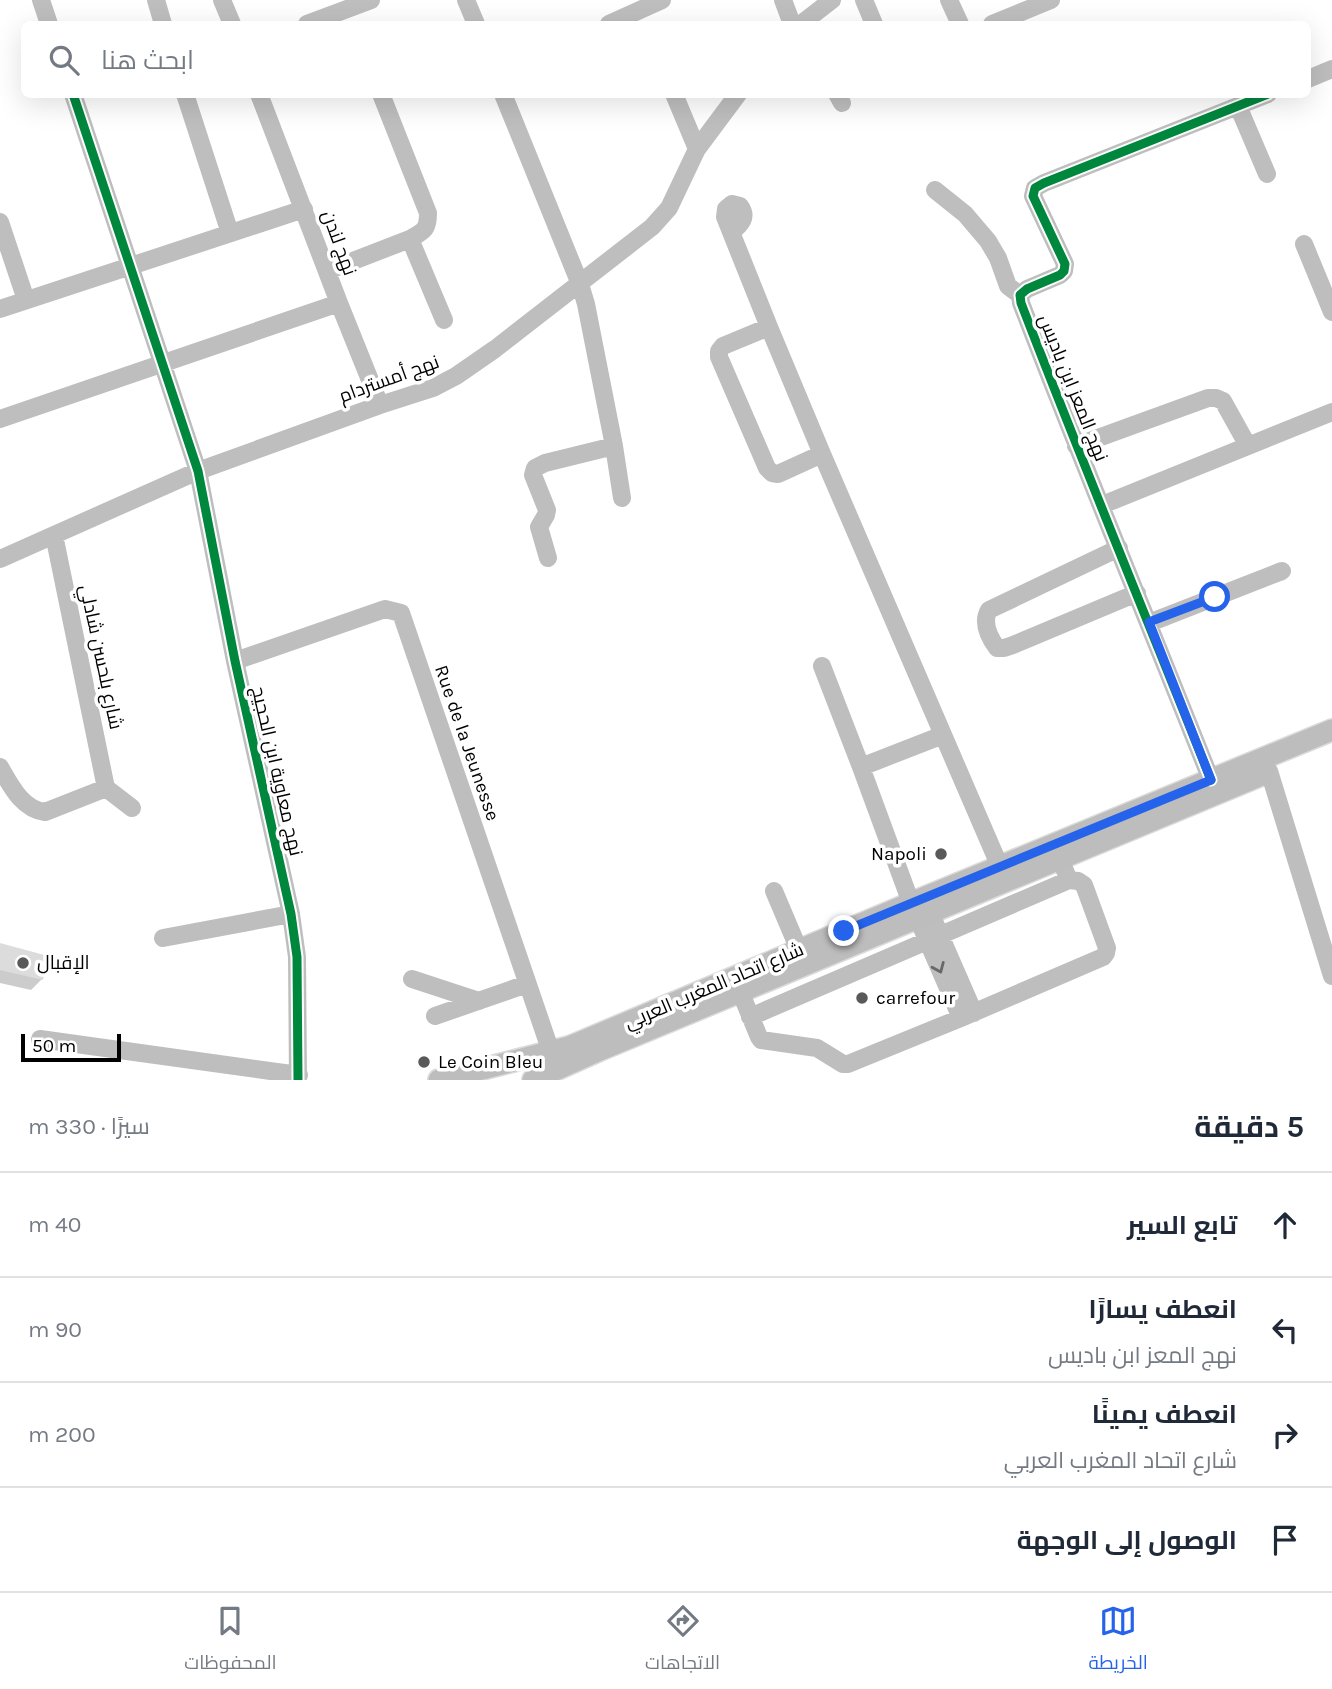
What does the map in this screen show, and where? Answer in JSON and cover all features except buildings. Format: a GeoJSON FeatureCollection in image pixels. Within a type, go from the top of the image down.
{"type":"FeatureCollection","features":[{"type":"Feature","properties":{"kind":"main road","name":"شارع اتحاد المغرب العربي"},"geometry":{"type":"LineString","coordinates":[[439,1080],[569,1047],[799,950],[920,911],[1060,859],[1267,764],[1332,730]]}},
{"type":"Feature","properties":{"kind":"main road","name":"شارع اتحاد المغرب العربي"},"geometry":{"type":"LineString","coordinates":[[536,1079],[920,911],[1000,867],[1211,780],[1332,745]]}},
{"type":"Feature","properties":{"kind":"main road"},"geometry":{"type":"LineString","coordinates":[[502,1080],[523,1064],[551,1052]]}},
{"type":"Feature","properties":{"kind":"street"},"geometry":{"type":"LineString","coordinates":[[41,0],[48,21]]}},
{"type":"Feature","properties":{"kind":"street"},"geometry":{"type":"LineString","coordinates":[[156,0],[162,21]]}},
{"type":"Feature","properties":{"kind":"street"},"geometry":{"type":"LineString","coordinates":[[222,0],[231,21]]}},
{"type":"Feature","properties":{"kind":"street"},"geometry":{"type":"LineString","coordinates":[[316,21],[372,0]]}},
{"type":"Feature","properties":{"kind":"street"},"geometry":{"type":"LineString","coordinates":[[466,0],[475,21]]}},
{"type":"Feature","properties":{"kind":"street"},"geometry":{"type":"LineString","coordinates":[[641,18],[662,0]]}},
{"type":"Feature","properties":{"kind":"street"},"geometry":{"type":"LineString","coordinates":[[783,0],[791,21]]}},
{"type":"Feature","properties":{"kind":"street"},"geometry":{"type":"LineString","coordinates":[[805,21],[832,0]]}},
{"type":"Feature","properties":{"kind":"street"},"geometry":{"type":"LineString","coordinates":[[864,0],[873,21]]}},
{"type":"Feature","properties":{"kind":"street"},"geometry":{"type":"LineString","coordinates":[[949,0],[959,21]]}},
{"type":"Feature","properties":{"kind":"street"},"geometry":{"type":"LineString","coordinates":[[999,21],[1051,0]]}},
{"type":"Feature","properties":{"kind":"street"},"geometry":{"type":"LineString","coordinates":[[1311,77],[1332,69]]}},
{"type":"Feature","properties":{"kind":"street","name":"نهج معاوية ابن الحجيج"},"geometry":{"type":"LineString","coordinates":[[74,98],[198,471],[235,661],[291,914],[298,967],[298,1078]]}},
{"type":"Feature","properties":{"kind":"street"},"geometry":{"type":"LineString","coordinates":[[186,98],[230,233]]}},
{"type":"Feature","properties":{"kind":"street","name":"نهج لندن"},"geometry":{"type":"LineString","coordinates":[[261,98],[380,405]]}},
{"type":"Feature","properties":{"kind":"street"},"geometry":{"type":"LineString","coordinates":[[327,271],[411,239],[423,232],[428,222],[428,213],[383,98]]}},
{"type":"Feature","properties":{"kind":"street"},"geometry":{"type":"LineString","coordinates":[[505,98],[580,284],[589,314],[622,498]]}},
{"type":"Feature","properties":{"kind":"street"},"geometry":{"type":"LineString","coordinates":[[676,98],[697,149]]}},
{"type":"Feature","properties":{"kind":"street","name":"نهج أمستردام"},"geometry":{"type":"LineString","coordinates":[[0,559],[198,471],[433,388],[456,376],[495,349],[652,227],[669,208],[697,149],[735,98]]}},
{"type":"Feature","properties":{"kind":"street","name":"نهج المعز ابن باديس"},"geometry":{"type":"LineString","coordinates":[[1211,780],[1076,446],[1020,295],[1027,289],[1060,275],[1065,264],[1033,196],[1035,188],[1258,98]]}},
{"type":"Feature","properties":{"kind":"street"},"geometry":{"type":"LineString","coordinates":[[1238,106],[1267,174]]}},
{"type":"Feature","properties":{"kind":"street"},"geometry":{"type":"LineString","coordinates":[[935,190],[965,214],[984,235],[998,258],[1008,285],[1020,295]]}},
{"type":"Feature","properties":{"kind":"street"},"geometry":{"type":"LineString","coordinates":[[0,309],[304,209]]}},
{"type":"Feature","properties":{"kind":"street"},"geometry":{"type":"LineString","coordinates":[[0,222],[26,300]]}},
{"type":"Feature","properties":{"kind":"street"},"geometry":{"type":"LineString","coordinates":[[731,232],[822,454],[1000,867]]}},
{"type":"Feature","properties":{"kind":"street"},"geometry":{"type":"LineString","coordinates":[[411,239],[444,320]]}},
{"type":"Feature","properties":{"kind":"street"},"geometry":{"type":"LineString","coordinates":[[1304,244],[1332,312]]}},
{"type":"Feature","properties":{"kind":"street"},"geometry":{"type":"LineString","coordinates":[[0,419],[339,303]]}},
{"type":"Feature","properties":{"kind":"street"},"geometry":{"type":"LineString","coordinates":[[769,327],[723,346],[719,357],[767,468],[772,473],[778,474],[822,454]]}},
{"type":"Feature","properties":{"kind":"street"},"geometry":{"type":"LineString","coordinates":[[1076,446],[1208,398],[1223,401],[1248,446]]}},
{"type":"Feature","properties":{"kind":"street"},"geometry":{"type":"LineString","coordinates":[[1102,505],[1332,412]]}},
{"type":"Feature","properties":{"kind":"street"},"geometry":{"type":"LineString","coordinates":[[548,558],[539,527],[547,515],[547,510],[533,475],[535,468],[545,463],[614,446]]}},
{"type":"Feature","properties":{"kind":"street","name":"شارع بلحسن شادلي"},"geometry":{"type":"LineString","coordinates":[[54,535],[106,788]]}},
{"type":"Feature","properties":{"kind":"street"},"geometry":{"type":"LineString","coordinates":[[1119,548],[989,610],[985,622],[993,642],[997,648],[1013,645],[1137,593]]}},
{"type":"Feature","properties":{"kind":"street"},"geometry":{"type":"LineString","coordinates":[[1149,622],[1282,571]]}},
{"type":"Feature","properties":{"kind":"street","name":"Rue de la Jeunesse"},"geometry":{"type":"LineString","coordinates":[[235,661],[385,609],[401,613],[551,1052]]}},
{"type":"Feature","properties":{"kind":"street"},"geometry":{"type":"LineString","coordinates":[[822,666],[920,911],[968,1016]]}},
{"type":"Feature","properties":{"kind":"street"},"geometry":{"type":"LineString","coordinates":[[861,767],[943,735]]}},
{"type":"Feature","properties":{"kind":"street"},"geometry":{"type":"LineString","coordinates":[[1267,764],[1332,976]]}},
{"type":"Feature","properties":{"kind":"street"},"geometry":{"type":"LineString","coordinates":[[0,767],[22,801],[36,811],[45,812],[106,788],[132,808]]}},
{"type":"Feature","properties":{"kind":"street"},"geometry":{"type":"LineString","coordinates":[[1060,859],[1069,880]]}},
{"type":"Feature","properties":{"kind":"street"},"geometry":{"type":"LineString","coordinates":[[740,991],[750,1017],[758,1037],[761,1040],[817,1048],[848,1064],[968,1016],[1103,957],[1107,948],[1084,885],[1078,880],[1069,880],[750,1017]]}},
{"type":"Feature","properties":{"kind":"street"},"geometry":{"type":"LineString","coordinates":[[774,891],[799,950]]}},
{"type":"Feature","properties":{"kind":"street"},"geometry":{"type":"LineString","coordinates":[[163,938],[291,914]]}},
{"type":"Feature","properties":{"kind":"street"},"geometry":{"type":"LineString","coordinates":[[412,979],[479,1001]]}},
{"type":"Feature","properties":{"kind":"street"},"geometry":{"type":"LineString","coordinates":[[435,1016],[527,984]]}},
{"type":"Feature","properties":{"kind":"street"},"geometry":{"type":"LineString","coordinates":[[40,1039],[298,1078]]}},
{"type":"Feature","properties":{"kind":"cycle path"},"geometry":{"type":"LineString","coordinates":[[74,98],[198,471],[235,661],[291,914],[297,957],[298,1080]]}},
{"type":"Feature","properties":{"kind":"cycle path"},"geometry":{"type":"LineString","coordinates":[[1211,780],[1020,295],[1027,289],[1060,275],[1065,264],[1033,196],[1035,188],[1258,98]]}},
{"type":"Feature","properties":{"kind":"place","name":"Napoli"},"geometry":{"type":"Point","coordinates":[941,854]}},
{"type":"Feature","properties":{"kind":"place","name":"الإقبال"},"geometry":{"type":"Point","coordinates":[23,963]}},
{"type":"Feature","properties":{"kind":"place","name":"carrefour"},"geometry":{"type":"Point","coordinates":[862,998]}},
{"type":"Feature","properties":{"kind":"place","name":"Le Coin Bleu"},"geometry":{"type":"Point","coordinates":[424,1062]}},
{"type":"Feature","properties":{"kind":"route"},"geometry":{"type":"LineString","coordinates":[[844,931],[1211,780],[1149,622],[1215,597]]}}]}
